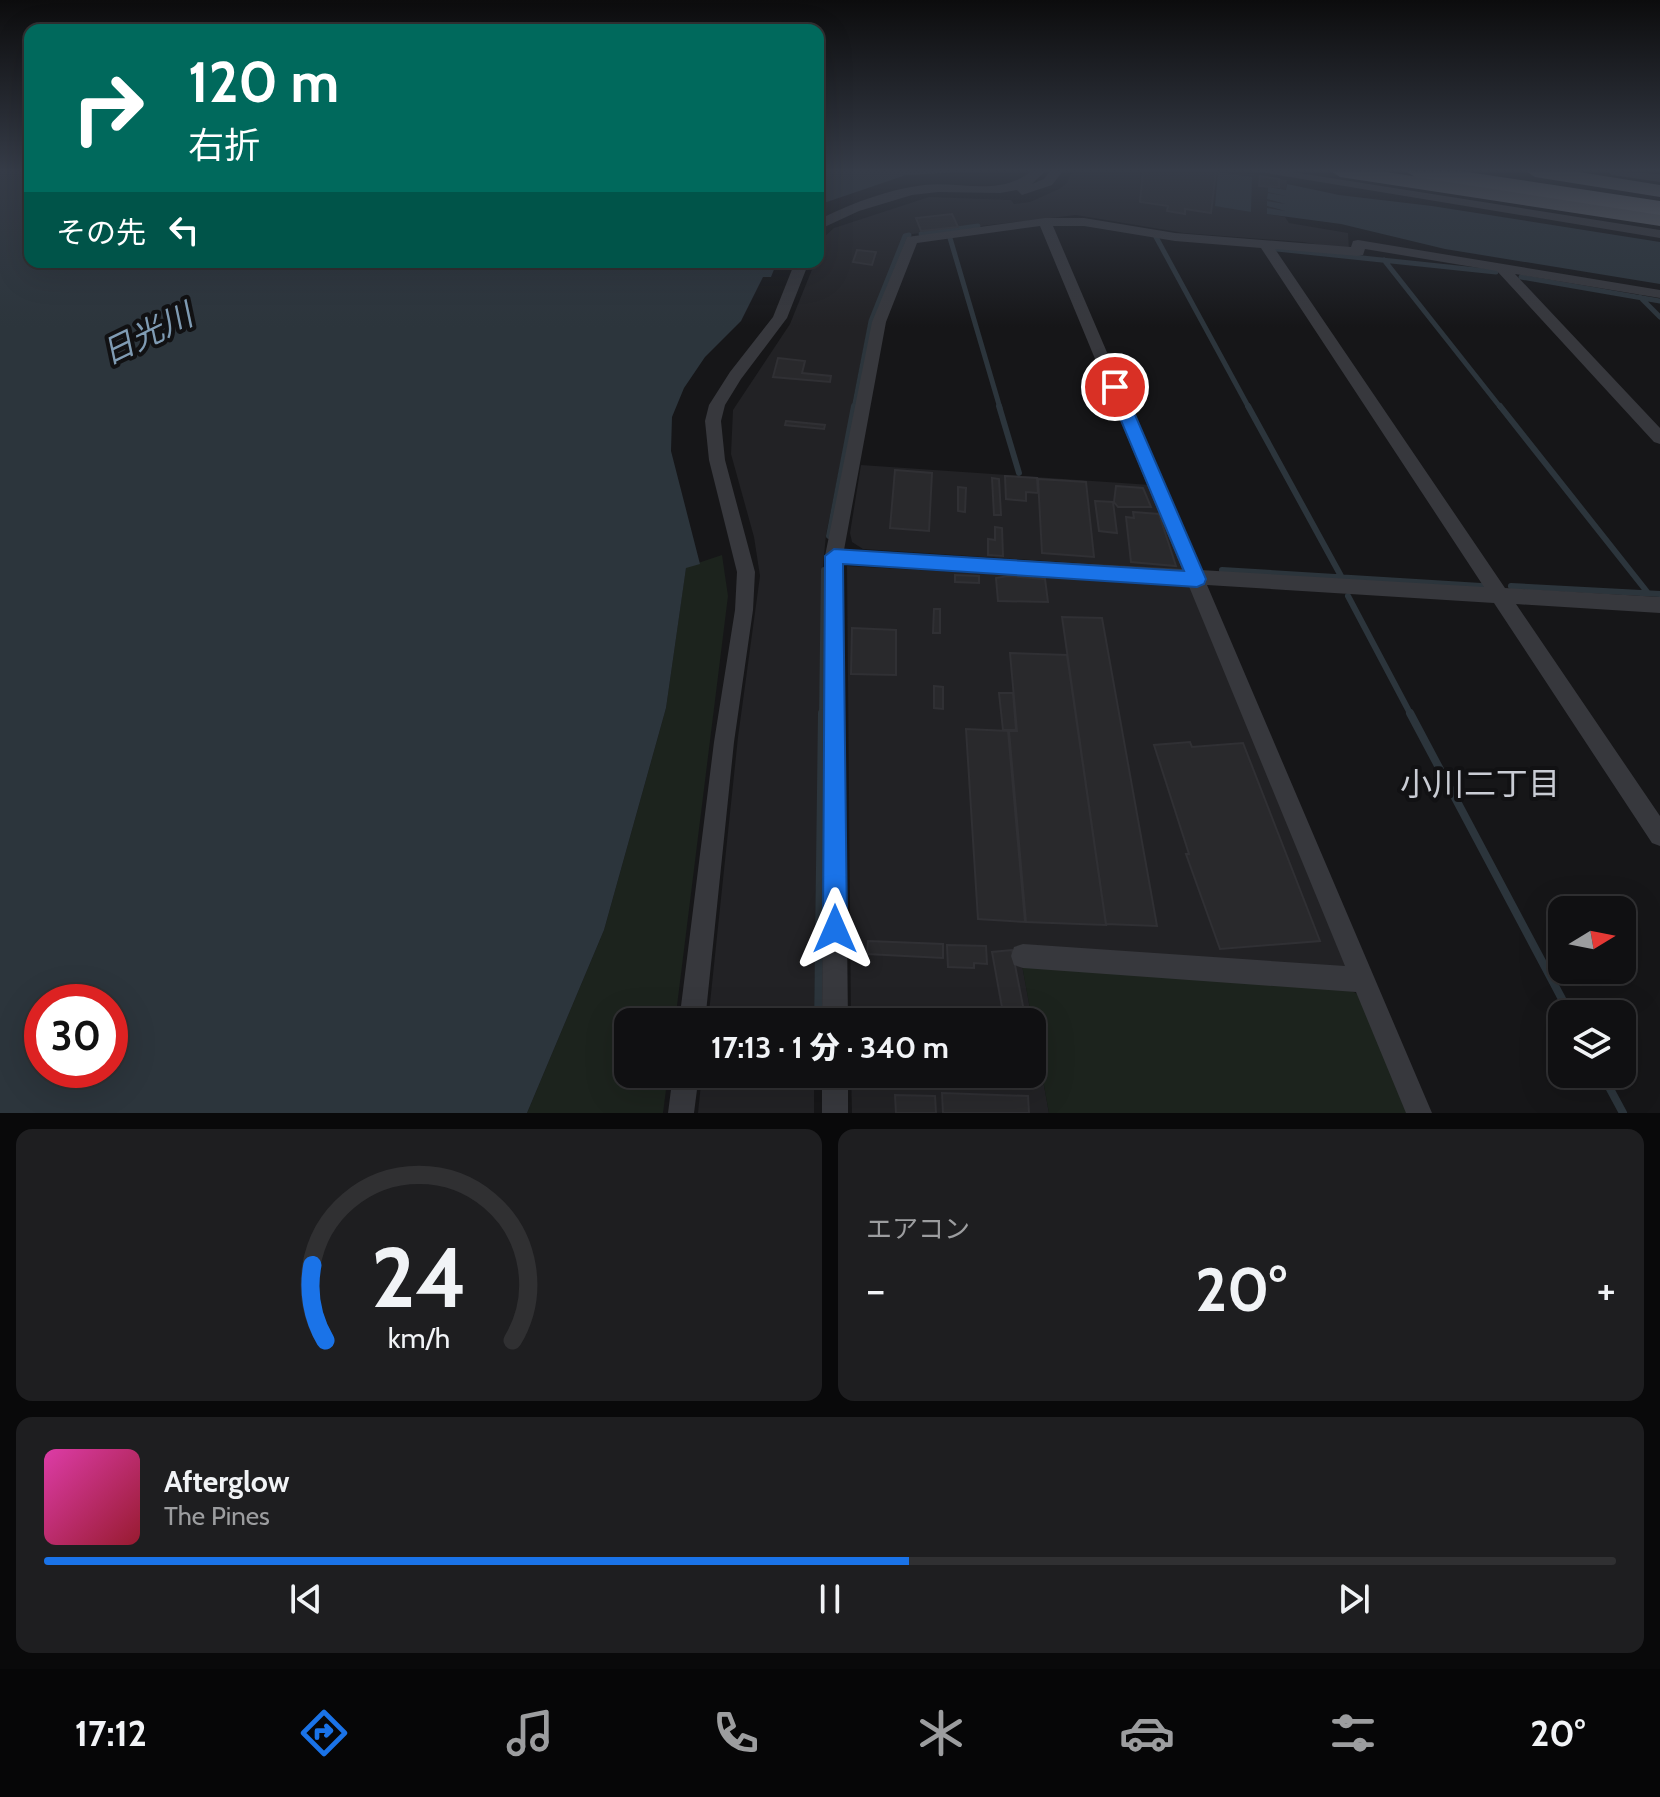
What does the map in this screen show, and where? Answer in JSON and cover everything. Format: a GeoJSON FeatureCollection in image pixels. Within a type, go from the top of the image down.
{"type":"FeatureCollection","features":[{"type":"Feature","properties":{"kind":"street"},"geometry":{"type":"LineString","coordinates":[[835,1008],[834,556],[879,322],[912,240],[1038,223]]}},
{"type":"Feature","properties":{"kind":"street"},"geometry":{"type":"LineString","coordinates":[[1045,223],[1419,1113]]}},
{"type":"Feature","properties":{"kind":"street"},"geometry":{"type":"LineString","coordinates":[[1090,223],[1175,237],[1358,252],[1358,244],[1660,294]]}},
{"type":"Feature","properties":{"kind":"street"},"geometry":{"type":"LineString","coordinates":[[1590,223],[1660,234]]}},
{"type":"Feature","properties":{"kind":"street"},"geometry":{"type":"LineString","coordinates":[[1265,244],[1660,835]]}},
{"type":"Feature","properties":{"kind":"street"},"geometry":{"type":"LineString","coordinates":[[1500,266],[1660,438]]}},
{"type":"Feature","properties":{"kind":"street"},"geometry":{"type":"LineString","coordinates":[[694,1008],[724,742],[744,610],[746,572],[717,460],[713,421],[717,405],[735,376],[780,318],[800,268]]}},
{"type":"Feature","properties":{"kind":"street"},"geometry":{"type":"LineString","coordinates":[[834,556],[1660,605]]}},
{"type":"Feature","properties":{"kind":"street"},"geometry":{"type":"LineString","coordinates":[[1023,956],[1363,980]]}},
{"type":"Feature","properties":{"kind":"street"},"geometry":{"type":"LineString","coordinates":[[681,1113],[684,1088]]}},
{"type":"Feature","properties":{"kind":"street"},"geometry":{"type":"LineString","coordinates":[[835,1088],[835,1113]]}},
{"type":"Feature","properties":{"kind":"shaded area"},"geometry":{"type":"Polygon","coordinates":[[[850,223],[1008,223],[904,235],[869,321],[826,535],[822,576],[814,1008],[709,1008],[738,737],[760,576],[754,537],[731,454],[733,410],[790,324],[813,268],[824,268],[824,237],[834,228],[850,223]]]}},
{"type":"Feature","properties":{"kind":"shaded area"},"geometry":{"type":"Polygon","coordinates":[[[1124,223],[1289,223],[1348,233],[1349,250],[1303,242],[1184,233],[1124,223]]]}},
{"type":"Feature","properties":{"kind":"shaded area"},"geometry":{"type":"Polygon","coordinates":[[[861,465],[1151,485],[1184,570],[863,549],[852,542],[850,533],[861,465]]]}},
{"type":"Feature","properties":{"kind":"shaded area"},"geometry":{"type":"Polygon","coordinates":[[[722,555],[728,596],[677,1008],[614,1008],[614,1088],[666,1088],[663,1113],[527,1113],[604,930],[666,708],[686,567],[722,555]]]}},
{"type":"Feature","properties":{"kind":"shaded area"},"geometry":{"type":"Polygon","coordinates":[[[847,566],[1193,585],[1350,967],[1019,948],[1030,1008],[851,1008],[847,566]]]}},
{"type":"Feature","properties":{"kind":"shaded area"},"geometry":{"type":"Polygon","coordinates":[[[1022,965],[1350,990],[1361,996],[1409,1113],[1049,1113],[1044,1088],[1046,1008],[1030,1008],[1022,965]]]}},
{"type":"Feature","properties":{"kind":"shaded area"},"geometry":{"type":"Polygon","coordinates":[[[701,1088],[814,1088],[814,1113],[698,1113],[701,1088]]]}},
{"type":"Feature","properties":{"kind":"shaded area"},"geometry":{"type":"Polygon","coordinates":[[[851,1088],[1044,1088],[1049,1113],[852,1113],[851,1088]]]}},
{"type":"Feature","properties":{"kind":"water","name":"日光川"},"geometry":{"type":"Polygon","coordinates":[[[0,223],[24,223],[24,268],[775,268],[771,277],[763,277],[741,321],[705,357],[684,388],[672,417],[671,451],[700,564],[686,568],[666,708],[604,930],[527,1113],[0,1113],[0,223]]]}},
{"type":"Feature","properties":{"kind":"water"},"geometry":{"type":"Polygon","coordinates":[[[1333,223],[1539,223],[1660,242],[1660,284],[1445,249],[1333,223]]]}},
{"type":"Feature","properties":{"kind":"building"},"geometry":{"type":"Polygon","coordinates":[[[918,223],[956,223],[958,227],[921,231],[918,223]]]}},
{"type":"Feature","properties":{"kind":"building"},"geometry":{"type":"Polygon","coordinates":[[[857,250],[876,252],[872,265],[853,262],[857,250]]]}},
{"type":"Feature","properties":{"kind":"building"},"geometry":{"type":"Polygon","coordinates":[[[778,358],[805,361],[802,373],[831,376],[830,382],[773,377],[778,358]]]}},
{"type":"Feature","properties":{"kind":"building"},"geometry":{"type":"Polygon","coordinates":[[[786,421],[825,425],[824,429],[785,425],[786,421]]]}},
{"type":"Feature","properties":{"kind":"building"},"geometry":{"type":"Polygon","coordinates":[[[895,470],[932,473],[929,531],[890,528],[895,470]]]}},
{"type":"Feature","properties":{"kind":"building"},"geometry":{"type":"Polygon","coordinates":[[[1005,476],[1037,478],[1038,493],[1026,492],[1026,501],[1006,499],[1005,476]]]}},
{"type":"Feature","properties":{"kind":"building"},"geometry":{"type":"Polygon","coordinates":[[[992,478],[999,479],[1001,515],[994,515],[992,478]]]}},
{"type":"Feature","properties":{"kind":"building"},"geometry":{"type":"Polygon","coordinates":[[[1038,479],[1086,482],[1094,557],[1042,553],[1038,479]]]}},
{"type":"Feature","properties":{"kind":"building"},"geometry":{"type":"Polygon","coordinates":[[[1116,486],[1143,488],[1151,507],[1118,507],[1114,502],[1116,486]]]}},
{"type":"Feature","properties":{"kind":"building"},"geometry":{"type":"Polygon","coordinates":[[[958,487],[966,488],[965,512],[958,511],[958,487]]]}},
{"type":"Feature","properties":{"kind":"building"},"geometry":{"type":"Polygon","coordinates":[[[1095,501],[1113,502],[1117,533],[1099,531],[1095,501]]]}},
{"type":"Feature","properties":{"kind":"building"},"geometry":{"type":"Polygon","coordinates":[[[1133,512],[1159,514],[1176,566],[1131,562],[1126,517],[1134,518],[1133,512]]]}},
{"type":"Feature","properties":{"kind":"building"},"geometry":{"type":"Polygon","coordinates":[[[995,527],[1002,528],[1003,556],[988,555],[988,539],[995,540],[995,527]]]}},
{"type":"Feature","properties":{"kind":"building"},"geometry":{"type":"Polygon","coordinates":[[[955,575],[979,576],[979,583],[955,582],[955,575]]]}},
{"type":"Feature","properties":{"kind":"building"},"geometry":{"type":"Polygon","coordinates":[[[996,578],[1045,579],[1048,602],[998,601],[996,578]]]}},
{"type":"Feature","properties":{"kind":"building"},"geometry":{"type":"Polygon","coordinates":[[[934,609],[940,609],[940,633],[933,633],[934,609]]]}},
{"type":"Feature","properties":{"kind":"building"},"geometry":{"type":"Polygon","coordinates":[[[1062,617],[1102,618],[1157,926],[1106,924],[1062,617]]]}},
{"type":"Feature","properties":{"kind":"building"},"geometry":{"type":"Polygon","coordinates":[[[852,628],[896,630],[896,675],[851,674],[852,628]]]}},
{"type":"Feature","properties":{"kind":"building"},"geometry":{"type":"Polygon","coordinates":[[[1010,653],[1067,655],[1106,925],[1026,922],[1009,731],[1017,731],[1010,653]]]}},
{"type":"Feature","properties":{"kind":"building"},"geometry":{"type":"Polygon","coordinates":[[[934,686],[943,687],[943,709],[934,708],[934,686]]]}},
{"type":"Feature","properties":{"kind":"building"},"geometry":{"type":"Polygon","coordinates":[[[999,693],[1013,693],[1016,730],[1003,730],[999,693]]]}},
{"type":"Feature","properties":{"kind":"building"},"geometry":{"type":"Polygon","coordinates":[[[966,729],[1008,731],[1025,922],[978,919],[966,729]]]}},
{"type":"Feature","properties":{"kind":"building"},"geometry":{"type":"Polygon","coordinates":[[[1190,742],[1192,747],[1243,743],[1320,941],[1220,949],[1186,854],[1189,854],[1154,745],[1190,742]]]}},
{"type":"Feature","properties":{"kind":"building"},"geometry":{"type":"Polygon","coordinates":[[[868,941],[943,944],[943,958],[867,954],[868,941]]]}},
{"type":"Feature","properties":{"kind":"building"},"geometry":{"type":"Polygon","coordinates":[[[947,945],[986,946],[987,964],[974,963],[974,968],[948,967],[947,945]]]}},
{"type":"Feature","properties":{"kind":"building"},"geometry":{"type":"Polygon","coordinates":[[[1012,950],[1023,1008],[1002,1008],[992,952],[1012,950]]]}},
{"type":"Feature","properties":{"kind":"building"},"geometry":{"type":"Polygon","coordinates":[[[942,1093],[1028,1096],[1029,1113],[943,1113],[942,1093]]]}},
{"type":"Feature","properties":{"kind":"building"},"geometry":{"type":"Polygon","coordinates":[[[895,1095],[935,1096],[936,1113],[896,1113],[895,1095]]]}},
{"type":"Feature","properties":{"kind":"waterway"},"geometry":{"type":"LineString","coordinates":[[921,234],[978,226]]}},
{"type":"Feature","properties":{"kind":"waterway"},"geometry":{"type":"LineString","coordinates":[[854,408],[871,321],[905,236],[909,235]]}},
{"type":"Feature","properties":{"kind":"waterway"},"geometry":{"type":"LineString","coordinates":[[1156,237],[1249,408]]}},
{"type":"Feature","properties":{"kind":"waterway"},"geometry":{"type":"LineString","coordinates":[[950,238],[1000,408]]}},
{"type":"Feature","properties":{"kind":"waterway"},"geometry":{"type":"LineString","coordinates":[[1277,249],[1384,260]]}},
{"type":"Feature","properties":{"kind":"waterway"},"geometry":{"type":"LineString","coordinates":[[1384,260],[1496,272]]}},
{"type":"Feature","properties":{"kind":"waterway"},"geometry":{"type":"LineString","coordinates":[[1384,260],[1501,408]]}},
{"type":"Feature","properties":{"kind":"waterway"},"geometry":{"type":"LineString","coordinates":[[1521,277],[1641,298]]}},
{"type":"Feature","properties":{"kind":"waterway"},"geometry":{"type":"LineString","coordinates":[[1641,298],[1660,301]]}},
{"type":"Feature","properties":{"kind":"waterway"},"geometry":{"type":"LineString","coordinates":[[1641,298],[1660,317]]}},
{"type":"Feature","properties":{"kind":"waterway"},"geometry":{"type":"LineString","coordinates":[[829,536],[854,406]]}},
{"type":"Feature","properties":{"kind":"waterway"},"geometry":{"type":"LineString","coordinates":[[999,406],[1019,473]]}},
{"type":"Feature","properties":{"kind":"waterway"},"geometry":{"type":"LineString","coordinates":[[1248,406],[1341,576]]}},
{"type":"Feature","properties":{"kind":"waterway"},"geometry":{"type":"LineString","coordinates":[[1500,406],[1648,593]]}},
{"type":"Feature","properties":{"kind":"waterway"},"geometry":{"type":"LineString","coordinates":[[822,715],[824,570]]}},
{"type":"Feature","properties":{"kind":"waterway"},"geometry":{"type":"LineString","coordinates":[[1222,570],[1481,586]]}},
{"type":"Feature","properties":{"kind":"waterway"},"geometry":{"type":"LineString","coordinates":[[1511,586],[1660,594]]}},
{"type":"Feature","properties":{"kind":"waterway"},"geometry":{"type":"LineString","coordinates":[[1348,596],[1411,715]]}},
{"type":"Feature","properties":{"kind":"waterway"},"geometry":{"type":"LineString","coordinates":[[818,1008],[822,713]]}},
{"type":"Feature","properties":{"kind":"waterway"},"geometry":{"type":"LineString","coordinates":[[1410,713],[1563,1000]]}},
{"type":"Feature","properties":{"kind":"waterway"},"geometry":{"type":"LineString","coordinates":[[1610,1088],[1623,1113]]}},
{"type":"Feature","properties":{"kind":"district","name":"小川二丁目"},"geometry":{"type":"Point","coordinates":[1480,784]}},
{"type":"Feature","properties":{"kind":"route"},"geometry":{"type":"LineString","coordinates":[[835,929],[834,556],[1197,579],[1115,387]]}}]}
